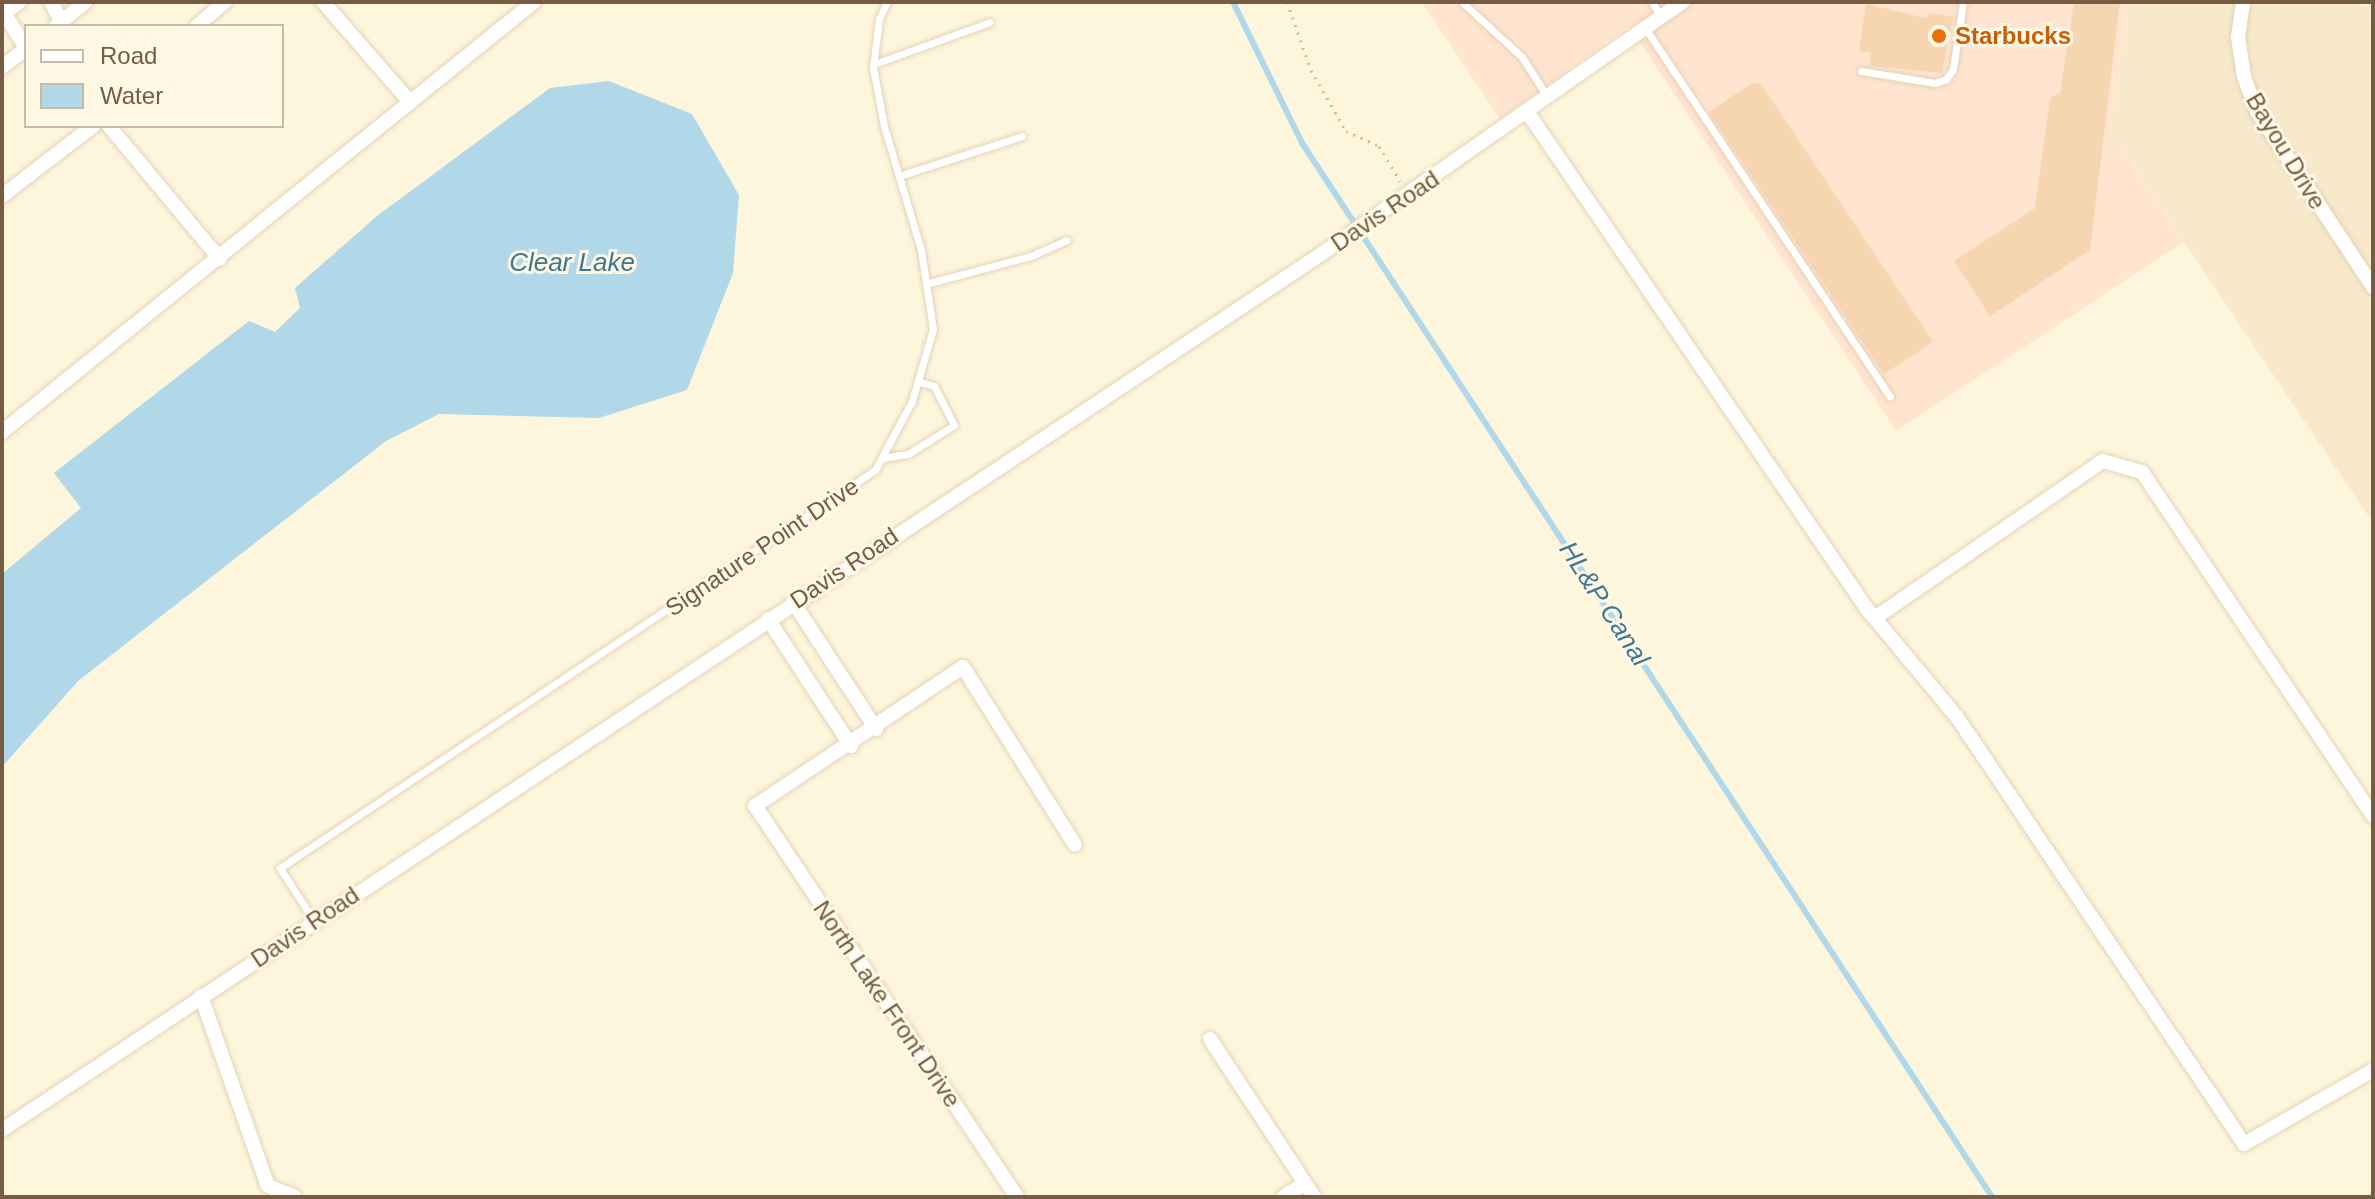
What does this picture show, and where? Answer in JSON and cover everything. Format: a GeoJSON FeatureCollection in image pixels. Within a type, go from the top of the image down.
{"type":"FeatureCollection","features":[{"type":"Feature","properties":{"kind":"street"},"geometry":{"type":"LineString","coordinates":[[19,2],[3,14],[24,45]]}},
{"type":"Feature","properties":{"kind":"street"},"geometry":{"type":"LineString","coordinates":[[51,2],[60,24]]}},
{"type":"Feature","properties":{"kind":"street"},"geometry":{"type":"LineString","coordinates":[[61,24],[86,2]]}},
{"type":"Feature","properties":{"kind":"street"},"geometry":{"type":"LineString","coordinates":[[199,24],[225,2]]}},
{"type":"Feature","properties":{"kind":"street"},"geometry":{"type":"LineString","coordinates":[[323,2],[410,102]]}},
{"type":"Feature","properties":{"kind":"street"},"geometry":{"type":"LineString","coordinates":[[2,432],[220,259],[534,2]]}},
{"type":"Feature","properties":{"kind":"street","name":"Davis Road"},"geometry":{"type":"LineString","coordinates":[[2,1130],[1314,259],[1405,188],[1528,113],[1647,31],[1683,2]]}},
{"type":"Feature","properties":{"kind":"street","name":"Bayou Drive"},"geometry":{"type":"LineString","coordinates":[[2243,2],[2238,37],[2244,77],[2258,113],[2373,287]]}},
{"type":"Feature","properties":{"kind":"street"},"geometry":{"type":"LineString","coordinates":[[2,67],[24,50]]}},
{"type":"Feature","properties":{"kind":"street"},"geometry":{"type":"LineString","coordinates":[[1528,113],[1875,618],[1957,717],[2244,1144],[2373,1070]]}},
{"type":"Feature","properties":{"kind":"street"},"geometry":{"type":"LineString","coordinates":[[2,196],[90,128]]}},
{"type":"Feature","properties":{"kind":"street"},"geometry":{"type":"LineString","coordinates":[[111,128],[220,259]]}},
{"type":"Feature","properties":{"kind":"street"},"geometry":{"type":"LineString","coordinates":[[1875,618],[2103,461],[2142,472],[2373,816]]}},
{"type":"Feature","properties":{"kind":"street"},"geometry":{"type":"LineString","coordinates":[[793,602],[876,729]]}},
{"type":"Feature","properties":{"kind":"street"},"geometry":{"type":"LineString","coordinates":[[768,619],[851,746],[963,667],[1075,845]]}},
{"type":"Feature","properties":{"kind":"street","name":"North Lake Front Drive"},"geometry":{"type":"LineString","coordinates":[[851,746],[755,806],[1017,1197]]}},
{"type":"Feature","properties":{"kind":"street"},"geometry":{"type":"LineString","coordinates":[[201,996],[268,1186],[295,1197]]}},
{"type":"Feature","properties":{"kind":"street"},"geometry":{"type":"LineString","coordinates":[[1210,1039],[1314,1197]]}},
{"type":"Feature","properties":{"kind":"street"},"geometry":{"type":"LineString","coordinates":[[1283,1197],[1305,1183]]}},
{"type":"Feature","properties":{"kind":"lane","name":"Signature Point Drive"},"geometry":{"type":"LineString","coordinates":[[314,921],[280,868],[875,470],[918,381],[933,329],[929,283],[899,176],[874,64],[879,19],[887,2]]}},
{"type":"Feature","properties":{"kind":"lane"},"geometry":{"type":"LineString","coordinates":[[1462,2],[1522,57],[1549,98]]}},
{"type":"Feature","properties":{"kind":"lane"},"geometry":{"type":"LineString","coordinates":[[1652,2],[1662,19]]}},
{"type":"Feature","properties":{"kind":"lane"},"geometry":{"type":"LineString","coordinates":[[1861,71],[1935,83],[1946,79],[1953,69],[1963,2]]}},
{"type":"Feature","properties":{"kind":"lane"},"geometry":{"type":"LineString","coordinates":[[874,64],[990,22]]}},
{"type":"Feature","properties":{"kind":"lane"},"geometry":{"type":"LineString","coordinates":[[1647,31],[1890,397]]}},
{"type":"Feature","properties":{"kind":"lane"},"geometry":{"type":"LineString","coordinates":[[899,176],[1022,136]]}},
{"type":"Feature","properties":{"kind":"lane"},"geometry":{"type":"LineString","coordinates":[[929,283],[1031,256],[1067,240]]}},
{"type":"Feature","properties":{"kind":"lane"},"geometry":{"type":"LineString","coordinates":[[882,458],[908,454],[954,425],[934,386],[918,381]]}},
{"type":"Feature","properties":{"kind":"path"},"geometry":{"type":"LineString","coordinates":[[1287,2],[1311,70],[1346,131],[1379,146],[1405,188]]}},
{"type":"Feature","properties":{"kind":"shaded area"},"geometry":{"type":"Polygon","coordinates":[[[1422,2],[2129,2],[2109,130],[2184,242],[1896,431],[1629,26],[1500,119],[1422,2]]]}},
{"type":"Feature","properties":{"kind":"shaded area"},"geometry":{"type":"Polygon","coordinates":[[[2129,2],[2339,2],[2373,7],[2373,523],[2109,130],[2129,2]]]}},
{"type":"Feature","properties":{"kind":"water","name":"Clear Lake"},"geometry":{"type":"Polygon","coordinates":[[[609,81],[692,114],[739,195],[733,273],[687,390],[599,418],[439,414],[386,441],[78,681],[2,767],[2,574],[81,508],[54,473],[249,321],[275,332],[300,308],[295,288],[377,216],[550,88],[609,81]]]}},
{"type":"Feature","properties":{"kind":"building"},"geometry":{"type":"Polygon","coordinates":[[[2074,2],[2120,2],[2090,250],[1990,316],[1954,261],[2035,208],[2050,98],[2060,92],[2074,2]]]}},
{"type":"Feature","properties":{"kind":"building"},"geometry":{"type":"Polygon","coordinates":[[[1866,4],[1926,18],[1930,13],[1953,17],[1942,73],[1870,66],[1871,53],[1859,51],[1866,4]]]}},
{"type":"Feature","properties":{"kind":"building"},"geometry":{"type":"Polygon","coordinates":[[[1752,83],[1761,84],[1933,342],[1884,374],[1709,112],[1752,83]]]}},
{"type":"Feature","properties":{"kind":"waterway","name":"HL&P Canal"},"geometry":{"type":"LineString","coordinates":[[1233,2],[1302,143],[1992,1197]]}},
{"type":"Feature","properties":{"kind":"place","name":"Starbucks"},"geometry":{"type":"Point","coordinates":[1939,36]}}]}
